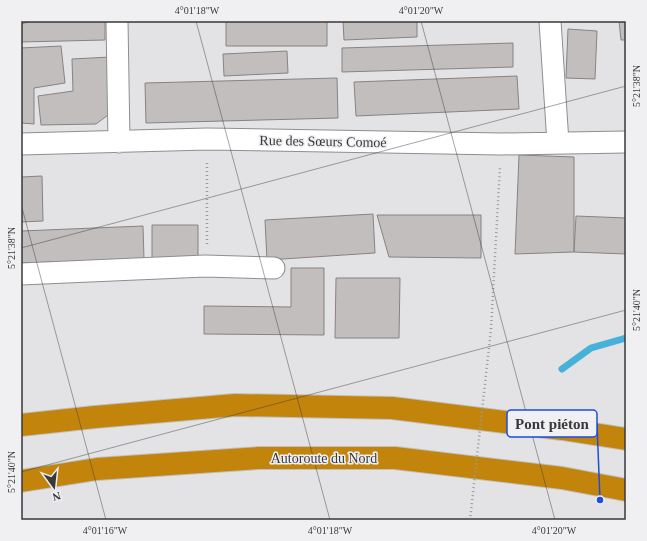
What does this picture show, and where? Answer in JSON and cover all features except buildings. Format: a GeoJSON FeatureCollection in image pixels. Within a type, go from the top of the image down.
{"type":"FeatureCollection","features":[{"type":"Feature","properties":{"kind":"highway"},"geometry":{"type":"LineString","coordinates":[[21,426],[95,417],[235,405],[384,408],[562,429],[626,439]]}},
{"type":"Feature","properties":{"kind":"highway","name":"Autoroute du Nord"},"geometry":{"type":"LineString","coordinates":[[21,481],[97,469],[259,458],[395,458],[562,478],[626,490]]}},
{"type":"Feature","properties":{"kind":"street"},"geometry":{"type":"LineString","coordinates":[[117,21],[119,142]]}},
{"type":"Feature","properties":{"kind":"street"},"geometry":{"type":"LineString","coordinates":[[550,21],[558,143]]}},
{"type":"Feature","properties":{"kind":"street","name":"Rue des Sœurs Comoé"},"geometry":{"type":"LineString","coordinates":[[21,144],[207,139],[501,144],[626,142]]}},
{"type":"Feature","properties":{"kind":"street"},"geometry":{"type":"LineString","coordinates":[[21,274],[204,266],[274,268]]}},
{"type":"Feature","properties":{"kind":"path"},"geometry":{"type":"LineString","coordinates":[[204,266],[207,255],[207,139]]}},
{"type":"Feature","properties":{"kind":"path"},"geometry":{"type":"LineString","coordinates":[[470,520],[490,329],[501,144]]}},
{"type":"Feature","properties":{"kind":"waterway"},"geometry":{"type":"LineString","coordinates":[[562,369],[591,348],[626,338]]}},
{"type":"Feature","properties":{"kind":"place","name":"Pont piéton"},"geometry":{"type":"Point","coordinates":[600,500]}}]}
